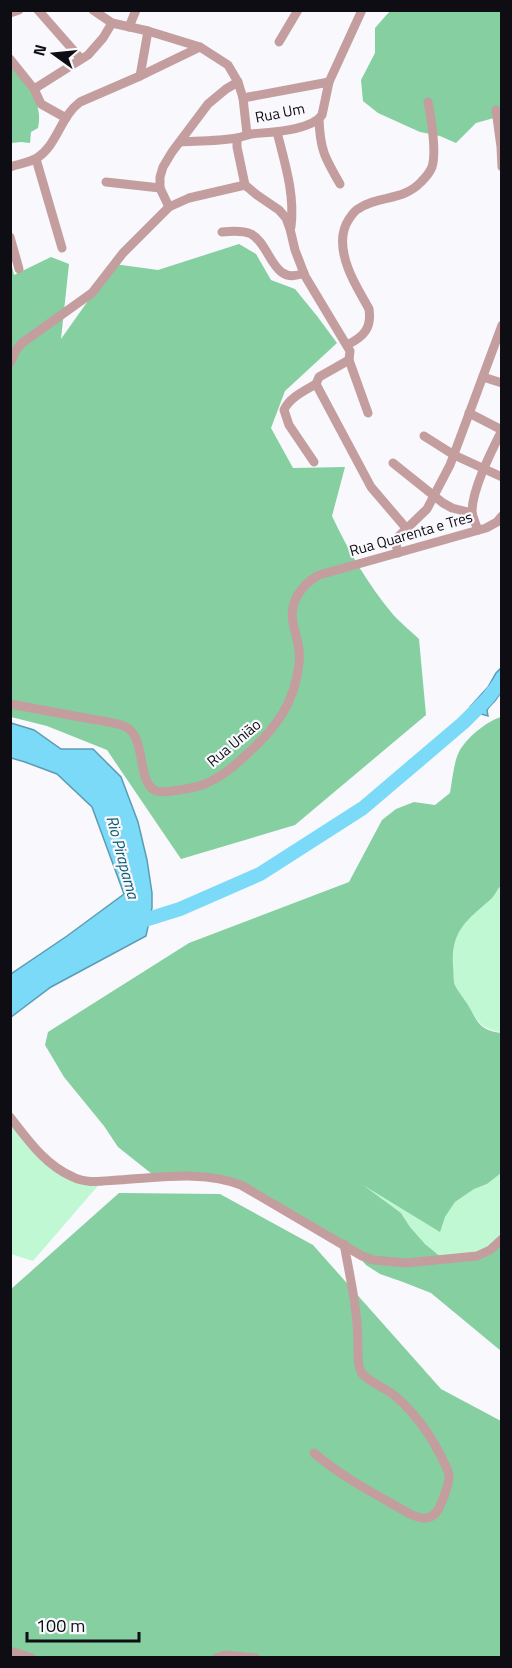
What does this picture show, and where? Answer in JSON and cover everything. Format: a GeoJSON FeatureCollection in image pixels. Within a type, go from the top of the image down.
{"type":"FeatureCollection","features":[{"type":"Feature","properties":{"kind":"street"},"geometry":{"type":"LineString","coordinates":[[10,13],[20,10]]}},
{"type":"Feature","properties":{"kind":"street"},"geometry":{"type":"LineString","coordinates":[[38,10],[81,60]]}},
{"type":"Feature","properties":{"kind":"street","name":"Rua Um"},"geometry":{"type":"LineString","coordinates":[[93,10],[112,23],[200,47],[228,65],[238,82],[243,98],[247,134],[277,132],[319,119],[322,115],[329,82],[362,10]]}},
{"type":"Feature","properties":{"kind":"street"},"geometry":{"type":"LineString","coordinates":[[129,27],[136,10]]}},
{"type":"Feature","properties":{"kind":"street"},"geometry":{"type":"LineString","coordinates":[[279,42],[298,10]]}},
{"type":"Feature","properties":{"kind":"street"},"geometry":{"type":"LineString","coordinates":[[34,89],[88,55],[112,23]]}},
{"type":"Feature","properties":{"kind":"street"},"geometry":{"type":"LineString","coordinates":[[140,76],[148,31]]}},
{"type":"Feature","properties":{"kind":"street"},"geometry":{"type":"LineString","coordinates":[[10,167],[36,159],[51,146],[66,118],[74,106],[80,102],[200,47]]}},
{"type":"Feature","properties":{"kind":"street"},"geometry":{"type":"LineString","coordinates":[[10,59],[34,89],[41,104],[66,118]]}},
{"type":"Feature","properties":{"kind":"street"},"geometry":{"type":"LineString","coordinates":[[169,207],[160,188],[160,177],[172,152],[215,97],[238,82]]}},
{"type":"Feature","properties":{"kind":"street"},"geometry":{"type":"LineString","coordinates":[[243,98],[329,82]]}},
{"type":"Feature","properties":{"kind":"street"},"geometry":{"type":"LineString","coordinates":[[347,345],[361,338],[370,314],[347,265],[342,246],[342,232],[359,208],[404,194],[428,174],[433,164],[432,128],[428,102]]}},
{"type":"Feature","properties":{"kind":"street"},"geometry":{"type":"LineString","coordinates":[[496,111],[501,167]]}},
{"type":"Feature","properties":{"kind":"street"},"geometry":{"type":"LineString","coordinates":[[319,119],[320,142],[326,161],[340,184]]}},
{"type":"Feature","properties":{"kind":"street"},"geometry":{"type":"LineString","coordinates":[[277,132],[292,196],[290,229]]}},
{"type":"Feature","properties":{"kind":"street"},"geometry":{"type":"LineString","coordinates":[[180,142],[237,138],[247,134]]}},
{"type":"Feature","properties":{"kind":"street"},"geometry":{"type":"LineString","coordinates":[[237,138],[245,185],[279,210],[286,218],[304,273],[350,351],[349,360],[368,413]]}},
{"type":"Feature","properties":{"kind":"street"},"geometry":{"type":"LineString","coordinates":[[36,159],[62,248]]}},
{"type":"Feature","properties":{"kind":"street"},"geometry":{"type":"LineString","coordinates":[[106,182],[160,188]]}},
{"type":"Feature","properties":{"kind":"street"},"geometry":{"type":"LineString","coordinates":[[10,363],[22,343],[92,293],[123,253],[169,207],[189,198],[245,185]]}},
{"type":"Feature","properties":{"kind":"street"},"geometry":{"type":"LineString","coordinates":[[222,232],[235,231],[250,234],[256,238],[284,274],[292,276],[304,273]]}},
{"type":"Feature","properties":{"kind":"street"},"geometry":{"type":"LineString","coordinates":[[10,237],[19,269]]}},
{"type":"Feature","properties":{"kind":"street"},"geometry":{"type":"LineString","coordinates":[[398,553],[396,541],[398,537],[423,514],[434,497],[454,455],[501,330]]}},
{"type":"Feature","properties":{"kind":"street"},"geometry":{"type":"LineString","coordinates":[[314,462],[289,425],[284,410],[297,395],[316,384],[319,377],[349,360]]}},
{"type":"Feature","properties":{"kind":"street"},"geometry":{"type":"LineString","coordinates":[[483,377],[501,383]]}},
{"type":"Feature","properties":{"kind":"street"},"geometry":{"type":"LineString","coordinates":[[316,384],[371,487],[406,528]]}},
{"type":"Feature","properties":{"kind":"street"},"geometry":{"type":"LineString","coordinates":[[470,413],[501,430],[483,469],[472,513],[478,530]]}},
{"type":"Feature","properties":{"kind":"street"},"geometry":{"type":"LineString","coordinates":[[424,436],[454,455],[501,477]]}},
{"type":"Feature","properties":{"kind":"street"},"geometry":{"type":"LineString","coordinates":[[393,463],[434,497],[452,508],[472,513]]}},
{"type":"Feature","properties":{"kind":"street","name":"Rua Quarenta e Tres"},"geometry":{"type":"LineString","coordinates":[[325,573],[478,530],[493,525],[501,516]]}},
{"type":"Feature","properties":{"kind":"street","name":"Rua União"},"geometry":{"type":"LineString","coordinates":[[10,704],[129,728],[134,733],[146,778],[157,791],[174,791],[204,784],[217,778],[237,763],[266,737],[278,722],[287,705],[299,665],[300,648],[292,620],[294,604],[297,595],[309,581],[325,573]]}},
{"type":"Feature","properties":{"kind":"street"},"geometry":{"type":"LineString","coordinates":[[10,1117],[30,1143],[48,1161],[79,1180],[92,1182],[196,1177],[229,1180],[373,1260],[406,1263],[477,1256],[490,1250],[501,1239]]}},
{"type":"Feature","properties":{"kind":"street"},"geometry":{"type":"LineString","coordinates":[[314,1453],[328,1466],[351,1481],[420,1518],[427,1519],[438,1510],[448,1482],[449,1475],[446,1467],[427,1431],[394,1395],[368,1379],[361,1371],[358,1362],[358,1326],[344,1244]]}},
{"type":"Feature","properties":{"kind":"street"},"geometry":{"type":"LineString","coordinates":[[10,1651],[32,1658]]}},
{"type":"Feature","properties":{"kind":"street"},"geometry":{"type":"LineString","coordinates":[[216,1658],[225,1655],[256,1658]]}},
{"type":"Feature","properties":{"kind":"green space"},"geometry":{"type":"Polygon","coordinates":[[[390,11],[501,11],[501,116],[476,123],[456,143],[440,136],[420,132],[378,113],[363,101],[361,80],[375,53],[375,28],[390,11]]]}},
{"type":"Feature","properties":{"kind":"green space"},"geometry":{"type":"Polygon","coordinates":[[[13,68],[33,96],[39,111],[38,128],[31,132],[30,143],[11,143],[10,69],[13,68]]]}},
{"type":"Feature","properties":{"kind":"green space"},"geometry":{"type":"Polygon","coordinates":[[[239,244],[256,254],[271,280],[295,289],[337,343],[285,391],[271,428],[293,468],[345,467],[332,516],[351,554],[374,590],[394,616],[419,639],[426,715],[295,825],[181,859],[107,750],[47,726],[11,717],[10,258],[14,275],[51,257],[69,264],[61,339],[114,264],[158,270],[239,244]]]}},
{"type":"Feature","properties":{"kind":"green space"},"geometry":{"type":"Polygon","coordinates":[[[501,717],[501,886],[462,928],[455,944],[453,966],[455,985],[477,1021],[488,1030],[501,1033],[501,1173],[487,1184],[474,1189],[455,1202],[445,1217],[440,1232],[363,1185],[401,1213],[425,1244],[443,1259],[477,1256],[501,1239],[501,1351],[431,1293],[380,1274],[366,1265],[351,1248],[229,1180],[157,1178],[118,1147],[64,1077],[45,1045],[48,1032],[189,943],[349,882],[382,820],[396,809],[414,802],[435,805],[450,793],[456,761],[462,747],[477,731],[501,717]]]}},
{"type":"Feature","properties":{"kind":"green space"},"geometry":{"type":"Polygon","coordinates":[[[501,886],[501,1032],[488,1029],[477,1020],[456,987],[453,954],[462,928],[501,886]]]}},
{"type":"Feature","properties":{"kind":"green space"},"geometry":{"type":"Polygon","coordinates":[[[10,1119],[60,1172],[102,1181],[33,1261],[11,1254],[10,1119]]]}},
{"type":"Feature","properties":{"kind":"green space"},"geometry":{"type":"Polygon","coordinates":[[[501,1173],[501,1239],[490,1250],[443,1260],[425,1244],[401,1213],[349,1177],[445,1217],[455,1202],[474,1189],[487,1184],[501,1173]]]}},
{"type":"Feature","properties":{"kind":"green space"},"geometry":{"type":"Polygon","coordinates":[[[119,1193],[220,1194],[313,1245],[441,1389],[501,1421],[501,1657],[11,1657],[10,1290],[119,1193]]]}},
{"type":"Feature","properties":{"kind":"water"},"geometry":{"type":"Polygon","coordinates":[[[501,668],[502,684],[499,695],[487,710],[488,716],[478,713],[470,707],[501,668]]]}},
{"type":"Feature","properties":{"kind":"water","name":"Rio Pirapama"},"geometry":{"type":"Polygon","coordinates":[[[11,723],[34,730],[61,749],[93,749],[121,777],[138,822],[147,860],[152,908],[146,936],[51,987],[11,1017],[11,974],[124,894],[92,807],[57,774],[11,758],[11,723]]]}},
{"type":"Feature","properties":{"kind":"waterway"},"geometry":{"type":"LineString","coordinates":[[132,924],[180,909],[260,874],[363,808],[463,723],[502,680]]}}]}
